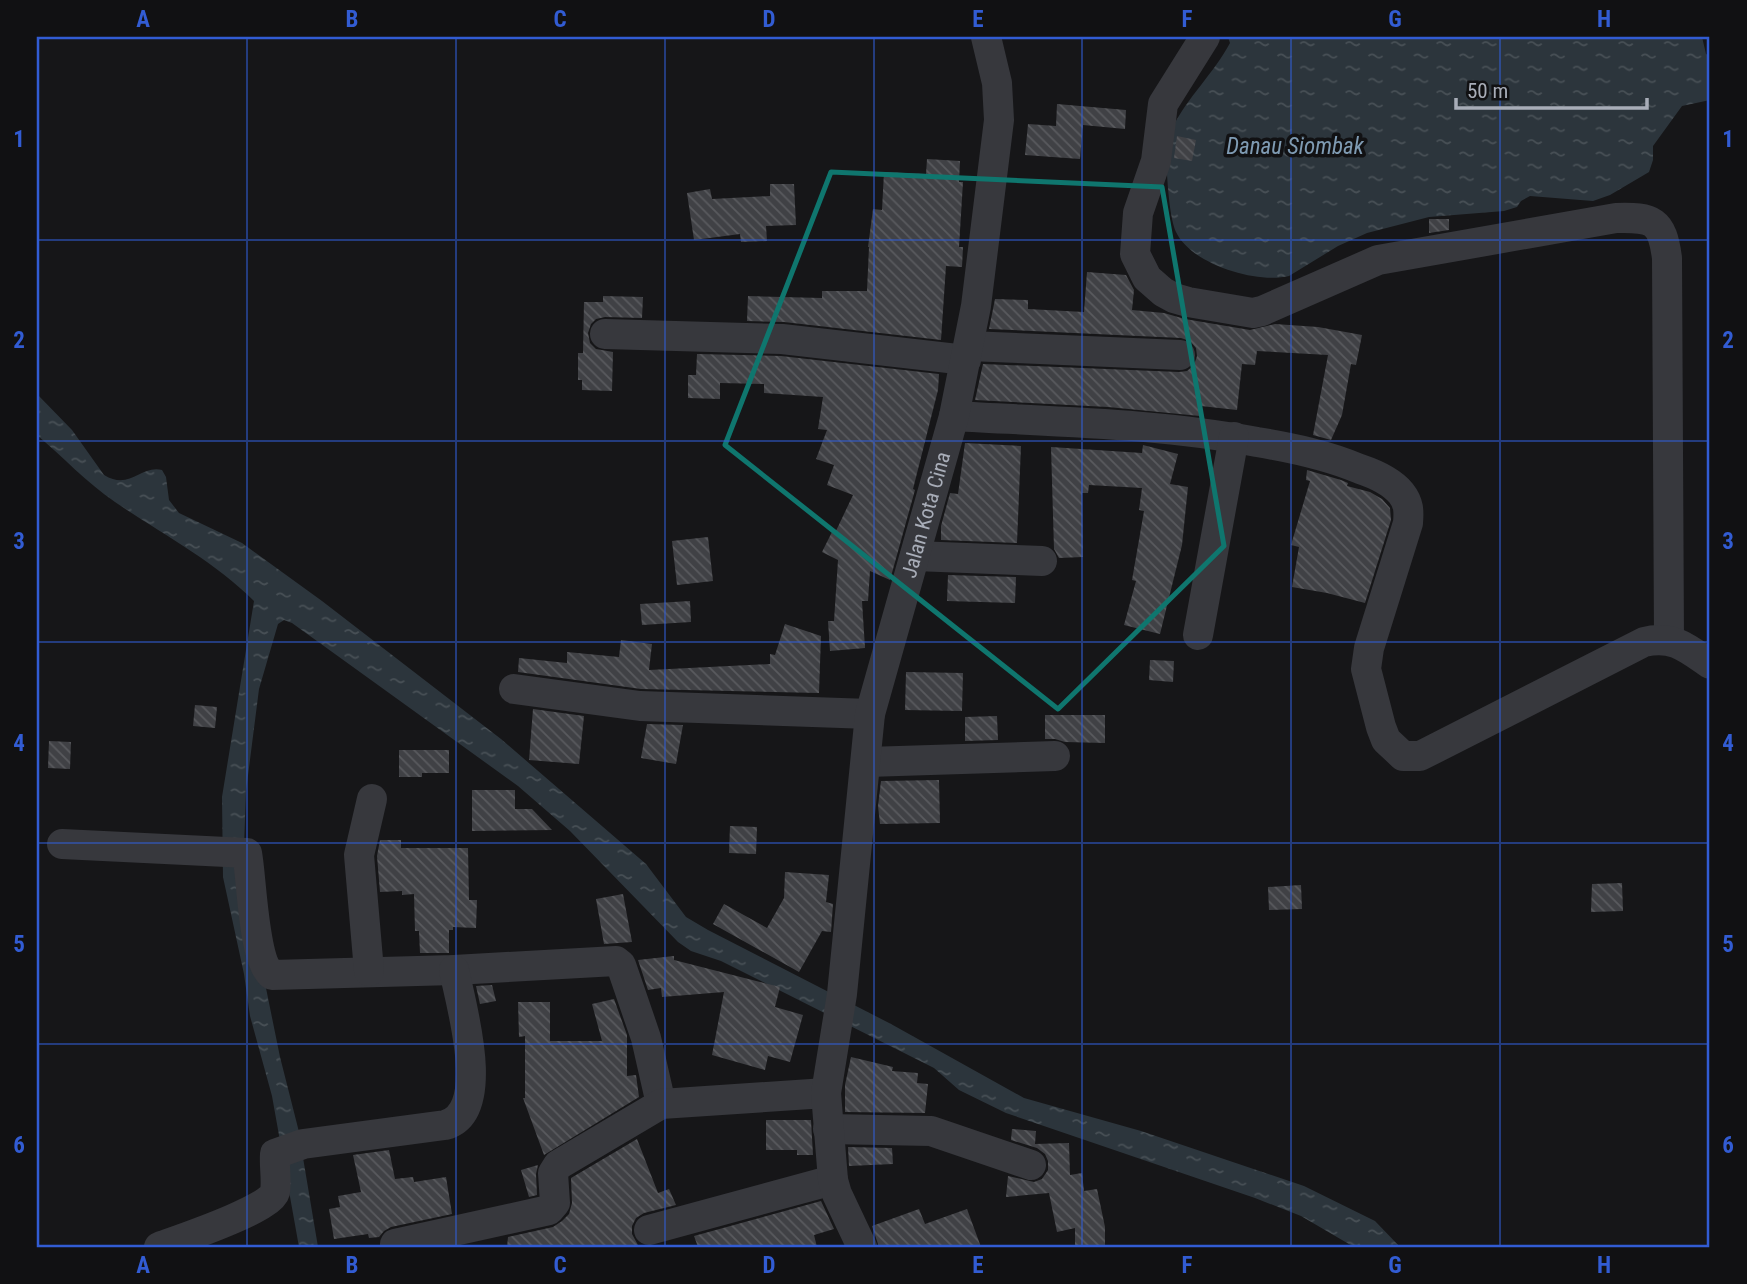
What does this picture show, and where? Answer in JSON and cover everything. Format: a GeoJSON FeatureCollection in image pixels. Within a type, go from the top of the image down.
{"type":"FeatureCollection","features":[{"type":"Feature","properties":{"kind":"street","name":"Jalan Kota Cina"},"geometry":{"type":"LineString","coordinates":[[862,1247],[833,1180],[826,1093],[842,994],[870,714],[954,416],[968,353],[999,120],[997,83],[986,37]]}},
{"type":"Feature","properties":{"kind":"street"},"geometry":{"type":"LineString","coordinates":[[1205,37],[1163,104],[1158,153],[1138,213],[1135,254],[1147,278],[1174,298],[1253,313],[1262,312],[1378,260],[1616,218],[1646,220],[1656,225],[1663,233],[1667,258],[1669,639]]}},
{"type":"Feature","properties":{"kind":"street"},"geometry":{"type":"LineString","coordinates":[[605,334],[782,339],[968,353],[1180,355]]}},
{"type":"Feature","properties":{"kind":"street"},"geometry":{"type":"LineString","coordinates":[[954,416],[1145,427],[1234,437],[1313,452],[1391,483],[1406,501],[1408,523],[1369,648],[1366,669],[1384,733],[1392,746],[1403,756],[1420,756],[1644,642],[1658,638],[1669,639],[1710,664]]}},
{"type":"Feature","properties":{"kind":"street"},"geometry":{"type":"LineString","coordinates":[[1198,635],[1234,437]]}},
{"type":"Feature","properties":{"kind":"street"},"geometry":{"type":"LineString","coordinates":[[915,556],[1042,561]]}},
{"type":"Feature","properties":{"kind":"street"},"geometry":{"type":"LineString","coordinates":[[514,689],[640,706],[870,714]]}},
{"type":"Feature","properties":{"kind":"street"},"geometry":{"type":"LineString","coordinates":[[867,762],[1055,757]]}},
{"type":"Feature","properties":{"kind":"street"},"geometry":{"type":"LineString","coordinates":[[369,971],[359,855],[372,799]]}},
{"type":"Feature","properties":{"kind":"street"},"geometry":{"type":"LineString","coordinates":[[62,844],[247,853],[258,946],[268,973],[277,975],[454,970],[616,961],[621,965],[646,1038],[661,1104]]}},
{"type":"Feature","properties":{"kind":"street"},"geometry":{"type":"LineString","coordinates":[[159,1247],[248,1212],[270,1200],[275,1192],[275,1154],[303,1144],[445,1125],[458,1119],[469,1100],[472,1080],[469,1048],[454,970]]}},
{"type":"Feature","properties":{"kind":"street"},"geometry":{"type":"LineString","coordinates":[[395,1244],[468,1238],[549,1210],[555,1203],[553,1173],[558,1165],[661,1104],[826,1093]]}},
{"type":"Feature","properties":{"kind":"street"},"geometry":{"type":"LineString","coordinates":[[828,1129],[930,1132],[1031,1165]]}},
{"type":"Feature","properties":{"kind":"street"},"geometry":{"type":"LineString","coordinates":[[649,1230],[833,1180]]}},
{"type":"Feature","properties":{"kind":"highlighted area"},"geometry":{"type":"Polygon","coordinates":[[[831,172],[1162,187],[1224,546],[1058,709],[725,445],[831,172]]]}},
{"type":"Feature","properties":{"kind":"water","name":"Danau Siombak"},"geometry":{"type":"Polygon","coordinates":[[[1228,37],[1702,37],[1706,54],[1710,56],[1710,100],[1682,106],[1653,146],[1653,160],[1649,172],[1610,195],[1593,201],[1530,196],[1517,207],[1504,211],[1429,217],[1367,233],[1338,246],[1289,276],[1260,277],[1226,269],[1195,254],[1176,232],[1172,219],[1167,174],[1171,133],[1179,116],[1224,54],[1230,43],[1228,37]]]}},
{"type":"Feature","properties":{"kind":"water"},"geometry":{"type":"Polygon","coordinates":[[[37,394],[72,430],[104,475],[121,480],[154,469],[162,470],[166,477],[169,500],[179,513],[242,543],[501,739],[646,864],[686,917],[891,1024],[1024,1098],[1141,1131],[1304,1186],[1375,1221],[1400,1247],[1354,1247],[1301,1216],[1255,1198],[1006,1113],[959,1090],[934,1068],[721,961],[691,951],[678,942],[570,831],[518,786],[292,623],[284,620],[278,624],[259,689],[246,791],[243,875],[280,1057],[298,1128],[318,1247],[299,1247],[272,1096],[250,1016],[244,974],[223,877],[222,797],[254,601],[222,573],[105,495],[37,435],[37,394]]]}},
{"type":"Feature","properties":{"kind":"building"},"geometry":{"type":"Polygon","coordinates":[[[1057,104],[1126,110],[1125,129],[1083,125],[1080,159],[1025,155],[1028,124],[1056,126],[1057,104]]]}},
{"type":"Feature","properties":{"kind":"building"},"geometry":{"type":"Polygon","coordinates":[[[1177,136],[1196,140],[1192,161],[1174,158],[1177,136]]]}},
{"type":"Feature","properties":{"kind":"building"},"geometry":{"type":"Polygon","coordinates":[[[927,159],[960,161],[959,182],[963,182],[959,247],[963,247],[962,267],[946,266],[941,340],[784,322],[747,321],[748,296],[822,298],[822,291],[867,291],[868,247],[873,209],[882,210],[884,172],[926,174],[927,159]]]}},
{"type":"Feature","properties":{"kind":"building"},"geometry":{"type":"Polygon","coordinates":[[[770,184],[794,184],[796,225],[766,226],[767,241],[741,242],[740,234],[694,240],[687,193],[710,189],[712,199],[770,196],[770,184]]]}},
{"type":"Feature","properties":{"kind":"building"},"geometry":{"type":"Polygon","coordinates":[[[1429,219],[1449,219],[1449,230],[1429,233],[1429,219]]]}},
{"type":"Feature","properties":{"kind":"building"},"geometry":{"type":"Polygon","coordinates":[[[1087,272],[1126,275],[1134,290],[1132,310],[1164,313],[1250,330],[1275,324],[1318,327],[1362,335],[1356,365],[1351,364],[1342,415],[1331,440],[1313,435],[1328,355],[1257,351],[1255,365],[1242,364],[1237,410],[1201,406],[1200,416],[1108,407],[975,400],[983,364],[1179,372],[1187,371],[1194,365],[1196,348],[1190,341],[1181,338],[989,329],[995,299],[1028,300],[1028,309],[1084,312],[1087,272]]]}},
{"type":"Feature","properties":{"kind":"building"},"geometry":{"type":"Polygon","coordinates":[[[603,296],[643,297],[642,318],[605,317],[596,319],[591,324],[588,333],[590,343],[596,349],[613,352],[612,391],[582,390],[582,380],[578,380],[578,353],[583,353],[584,302],[603,302],[603,296]]]}},
{"type":"Feature","properties":{"kind":"building"},"geometry":{"type":"Polygon","coordinates":[[[697,354],[781,356],[939,374],[938,390],[913,489],[915,490],[890,580],[870,571],[868,601],[862,601],[865,648],[830,651],[828,621],[834,621],[838,560],[822,552],[832,532],[835,533],[853,495],[827,485],[834,465],[816,459],[827,430],[818,429],[823,397],[764,393],[764,384],[720,383],[720,399],[688,398],[688,375],[696,375],[697,354]]]}},
{"type":"Feature","properties":{"kind":"building"},"geometry":{"type":"Polygon","coordinates":[[[965,443],[1021,446],[1017,543],[941,540],[941,526],[950,493],[958,494],[965,443]]]}},
{"type":"Feature","properties":{"kind":"building"},"geometry":{"type":"Polygon","coordinates":[[[1143,445],[1178,454],[1170,484],[1188,487],[1182,545],[1160,634],[1124,625],[1136,581],[1132,580],[1144,511],[1139,510],[1142,488],[1089,485],[1088,493],[1082,493],[1083,557],[1059,558],[1054,549],[1051,447],[1142,453],[1143,445]]]}},
{"type":"Feature","properties":{"kind":"building"},"geometry":{"type":"Polygon","coordinates":[[[1307,470],[1370,492],[1390,508],[1391,520],[1365,603],[1292,587],[1299,547],[1291,545],[1310,481],[1306,480],[1307,470]]]}},
{"type":"Feature","properties":{"kind":"building"},"geometry":{"type":"Polygon","coordinates":[[[708,537],[713,581],[677,585],[672,541],[708,537]]]}},
{"type":"Feature","properties":{"kind":"building"},"geometry":{"type":"Polygon","coordinates":[[[948,575],[1016,577],[1015,603],[947,601],[948,575]]]}},
{"type":"Feature","properties":{"kind":"building"},"geometry":{"type":"Polygon","coordinates":[[[690,601],[691,622],[642,625],[640,604],[690,601]]]}},
{"type":"Feature","properties":{"kind":"building"},"geometry":{"type":"Polygon","coordinates":[[[785,624],[821,636],[819,693],[641,689],[518,672],[519,658],[567,663],[567,652],[619,657],[621,640],[652,644],[649,670],[770,664],[770,654],[775,655],[785,624]]]}},
{"type":"Feature","properties":{"kind":"building"},"geometry":{"type":"Polygon","coordinates":[[[1150,660],[1174,661],[1173,682],[1149,680],[1150,660]]]}},
{"type":"Feature","properties":{"kind":"building"},"geometry":{"type":"Polygon","coordinates":[[[906,672],[963,673],[962,711],[905,710],[906,672]]]}},
{"type":"Feature","properties":{"kind":"building"},"geometry":{"type":"Polygon","coordinates":[[[195,705],[217,707],[215,728],[193,726],[195,705]]]}},
{"type":"Feature","properties":{"kind":"building"},"geometry":{"type":"Polygon","coordinates":[[[533,709],[584,716],[579,764],[529,760],[533,709]]]}},
{"type":"Feature","properties":{"kind":"building"},"geometry":{"type":"Polygon","coordinates":[[[1045,715],[1105,715],[1105,743],[1045,739],[1045,715]]]}},
{"type":"Feature","properties":{"kind":"building"},"geometry":{"type":"Polygon","coordinates":[[[997,716],[998,740],[965,741],[965,717],[997,716]]]}},
{"type":"Feature","properties":{"kind":"building"},"geometry":{"type":"Polygon","coordinates":[[[647,724],[683,725],[676,764],[641,758],[647,724]]]}},
{"type":"Feature","properties":{"kind":"building"},"geometry":{"type":"Polygon","coordinates":[[[49,741],[71,742],[70,769],[48,768],[49,741]]]}},
{"type":"Feature","properties":{"kind":"building"},"geometry":{"type":"Polygon","coordinates":[[[399,750],[449,750],[449,773],[422,773],[422,777],[399,777],[399,750]]]}},
{"type":"Feature","properties":{"kind":"building"},"geometry":{"type":"Polygon","coordinates":[[[939,780],[940,823],[880,824],[878,806],[881,781],[939,780]]]}},
{"type":"Feature","properties":{"kind":"building"},"geometry":{"type":"Polygon","coordinates":[[[472,790],[515,790],[515,809],[532,809],[552,830],[472,831],[472,790]]]}},
{"type":"Feature","properties":{"kind":"building"},"geometry":{"type":"Polygon","coordinates":[[[730,826],[757,827],[756,854],[729,853],[730,826]]]}},
{"type":"Feature","properties":{"kind":"building"},"geometry":{"type":"Polygon","coordinates":[[[380,840],[401,840],[401,848],[468,848],[469,900],[477,900],[476,928],[453,927],[453,930],[449,930],[449,953],[420,953],[419,931],[415,931],[414,894],[402,895],[402,891],[380,892],[377,856],[380,840]]]}},
{"type":"Feature","properties":{"kind":"building"},"geometry":{"type":"Polygon","coordinates":[[[785,872],[829,875],[826,902],[833,904],[831,932],[822,931],[799,972],[713,924],[724,904],[767,928],[784,898],[785,872]]]}},
{"type":"Feature","properties":{"kind":"building"},"geometry":{"type":"Polygon","coordinates":[[[1622,883],[1623,911],[1591,912],[1592,884],[1622,883]]]}},
{"type":"Feature","properties":{"kind":"building"},"geometry":{"type":"Polygon","coordinates":[[[1301,885],[1302,909],[1269,910],[1268,887],[1301,885]]]}},
{"type":"Feature","properties":{"kind":"building"},"geometry":{"type":"Polygon","coordinates":[[[623,894],[632,942],[604,944],[596,899],[623,894]]]}},
{"type":"Feature","properties":{"kind":"building"},"geometry":{"type":"Polygon","coordinates":[[[674,956],[674,960],[780,987],[775,1007],[803,1015],[790,1062],[768,1056],[765,1070],[712,1055],[724,992],[662,997],[661,988],[648,990],[638,960],[674,956]]]}},
{"type":"Feature","properties":{"kind":"building"},"geometry":{"type":"Polygon","coordinates":[[[492,985],[496,1001],[480,1004],[476,986],[492,985]]]}},
{"type":"Feature","properties":{"kind":"building"},"geometry":{"type":"Polygon","coordinates":[[[614,999],[627,1035],[627,1076],[636,1075],[639,1097],[544,1155],[523,1098],[525,1036],[519,1037],[518,1002],[550,1002],[550,1041],[602,1041],[592,1004],[614,999]]]}},
{"type":"Feature","properties":{"kind":"building"},"geometry":{"type":"Polygon","coordinates":[[[851,1057],[893,1067],[892,1071],[918,1073],[917,1083],[928,1084],[925,1113],[845,1112],[845,1085],[851,1057]]]}},
{"type":"Feature","properties":{"kind":"building"},"geometry":{"type":"Polygon","coordinates":[[[766,1120],[811,1120],[813,1155],[797,1155],[797,1150],[766,1150],[766,1120]]]}},
{"type":"Feature","properties":{"kind":"building"},"geometry":{"type":"Polygon","coordinates":[[[1012,1129],[1036,1131],[1035,1144],[1069,1143],[1070,1175],[1082,1173],[1084,1191],[1097,1189],[1105,1227],[1105,1247],[1075,1247],[1075,1228],[1057,1232],[1049,1193],[1006,1197],[1008,1176],[1034,1182],[1042,1179],[1048,1170],[1045,1154],[1037,1148],[1011,1140],[1012,1129]]]}},
{"type":"Feature","properties":{"kind":"building"},"geometry":{"type":"Polygon","coordinates":[[[637,1139],[658,1193],[669,1189],[676,1205],[644,1213],[636,1218],[632,1234],[639,1247],[507,1247],[508,1237],[553,1227],[562,1221],[569,1214],[572,1203],[571,1178],[637,1139]]]}},
{"type":"Feature","properties":{"kind":"building"},"geometry":{"type":"Polygon","coordinates":[[[848,1147],[892,1148],[893,1164],[849,1166],[848,1147]]]}},
{"type":"Feature","properties":{"kind":"building"},"geometry":{"type":"Polygon","coordinates":[[[389,1150],[395,1179],[413,1177],[414,1182],[446,1177],[452,1214],[391,1227],[379,1237],[369,1238],[368,1234],[334,1239],[329,1209],[340,1207],[338,1196],[361,1192],[353,1155],[389,1150]]]}},
{"type":"Feature","properties":{"kind":"building"},"geometry":{"type":"Polygon","coordinates":[[[538,1165],[537,1195],[529,1197],[521,1170],[538,1165]]]}},
{"type":"Feature","properties":{"kind":"building"},"geometry":{"type":"Polygon","coordinates":[[[821,1201],[834,1229],[814,1235],[817,1247],[698,1247],[694,1236],[821,1201]]]}},
{"type":"Feature","properties":{"kind":"building"},"geometry":{"type":"Polygon","coordinates":[[[919,1209],[925,1224],[967,1209],[981,1247],[879,1247],[872,1226],[919,1209]]]}}]}
